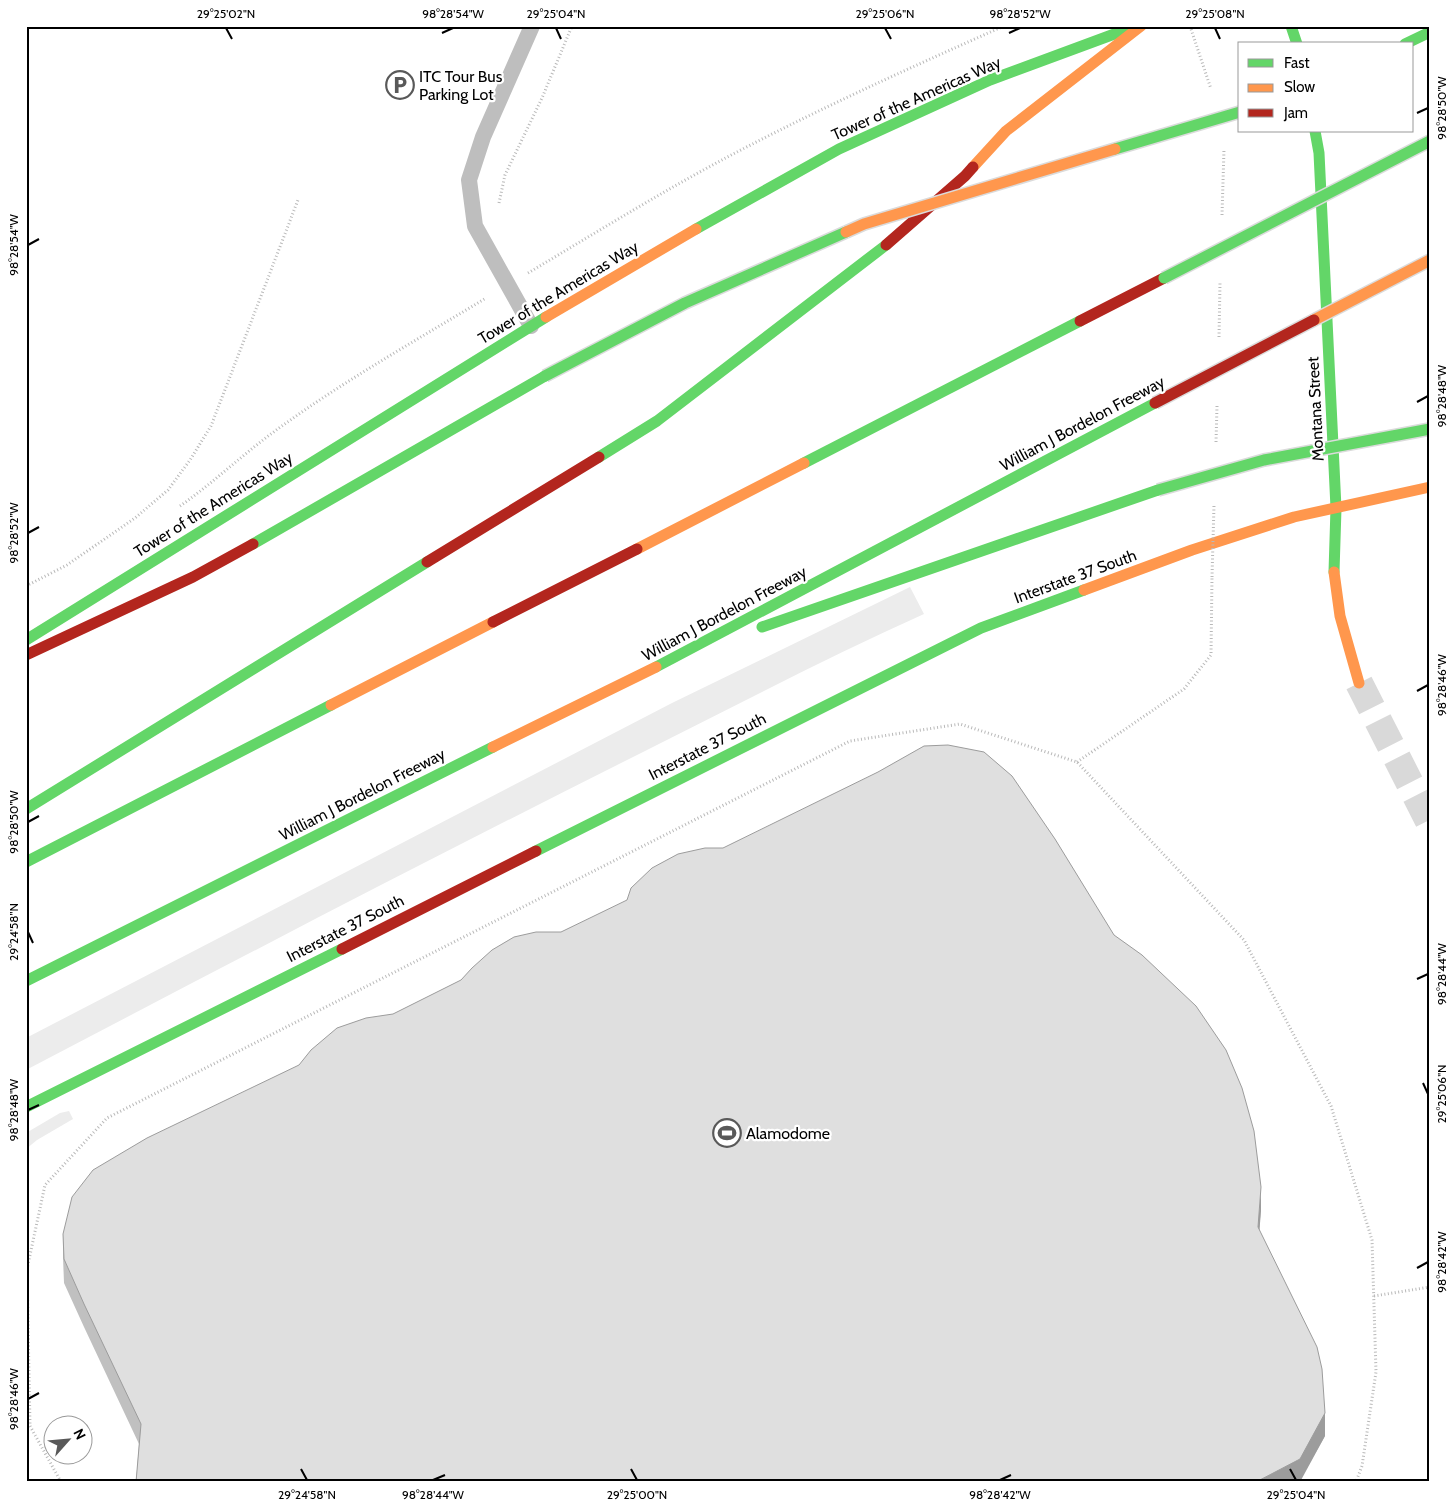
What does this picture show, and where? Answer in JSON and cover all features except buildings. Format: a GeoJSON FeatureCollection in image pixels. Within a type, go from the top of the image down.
{"type":"FeatureCollection","features":[{"type":"Feature","properties":{"kind":"main road","name":"Tower of the Americas Way"},"geometry":{"type":"LineString","coordinates":[[26,640],[531,326],[653,254],[839,149],[990,80],[1136,26]]}},
{"type":"Feature","properties":{"kind":"main road"},"geometry":{"type":"LineString","coordinates":[[26,809],[657,421],[891,241],[965,176],[1006,131],[1141,26]]}},
{"type":"Feature","properties":{"kind":"main road"},"geometry":{"type":"LineString","coordinates":[[1291,26],[1296,42]]}},
{"type":"Feature","properties":{"kind":"main road"},"geometry":{"type":"LineString","coordinates":[[1409,42],[1430,32]]}},
{"type":"Feature","properties":{"kind":"main road"},"geometry":{"type":"LineString","coordinates":[[26,656],[193,577],[545,376],[685,303],[864,224],[1238,113]]}},
{"type":"Feature","properties":{"kind":"main road","name":"Montana Street"},"geometry":{"type":"LineString","coordinates":[[1315,132],[1319,153],[1336,508],[1334,562],[1336,593],[1343,627],[1359,683]]}},
{"type":"Feature","properties":{"kind":"main road"},"geometry":{"type":"LineString","coordinates":[[26,862],[1430,142]]}},
{"type":"Feature","properties":{"kind":"main road","name":"William J Bordelon Freeway"},"geometry":{"type":"LineString","coordinates":[[26,981],[417,784],[685,653],[1154,403],[1430,260]]}},
{"type":"Feature","properties":{"kind":"main road"},"geometry":{"type":"LineString","coordinates":[[685,653],[948,564],[1158,490],[1264,460],[1430,429]]}},
{"type":"Feature","properties":{"kind":"main road","name":"Interstate 37 South"},"geometry":{"type":"LineString","coordinates":[[26,1107],[981,628],[1192,550],[1294,517],[1430,487]]}},
{"type":"Feature","properties":{"kind":"lane"},"geometry":{"type":"LineString","coordinates":[[531,326],[475,226],[469,180],[483,138],[532,26]]}},
{"type":"Feature","properties":{"kind":"path"},"geometry":{"type":"LineString","coordinates":[[497,211],[505,175],[542,98],[572,26]]}},
{"type":"Feature","properties":{"kind":"path"},"geometry":{"type":"LineString","coordinates":[[172,511],[274,432],[352,379],[610,223],[737,152],[874,84],[1004,26]]}},
{"type":"Feature","properties":{"kind":"path"},"geometry":{"type":"LineString","coordinates":[[1190,26],[1198,49]]}},
{"type":"Feature","properties":{"kind":"path"},"geometry":{"type":"LineString","coordinates":[[26,586],[67,565],[135,518],[168,490],[211,426],[298,200]]}},
{"type":"Feature","properties":{"kind":"path"},"geometry":{"type":"LineString","coordinates":[[526,263],[532,270]]}},
{"type":"Feature","properties":{"kind":"path"},"geometry":{"type":"LineString","coordinates":[[1077,762],[1184,689],[1211,655],[1214,504]]}},
{"type":"Feature","properties":{"kind":"path"},"geometry":{"type":"LineString","coordinates":[[61,1482],[27,1426],[27,1269],[45,1185],[107,1118],[850,741],[960,724],[1077,762],[1244,940],[1331,1106],[1372,1240],[1376,1372],[1362,1466],[1356,1482]]}},
{"type":"Feature","properties":{"kind":"path"},"geometry":{"type":"LineString","coordinates":[[1374,1296],[1430,1287]]}},
{"type":"Feature","properties":{"kind":"shaded area"},"geometry":{"type":"Polygon","coordinates":[[[910,587],[924,614],[819,663],[491,829],[26,1070],[26,1038],[672,703],[910,587]]]}},
{"type":"Feature","properties":{"kind":"shaded area"},"geometry":{"type":"Polygon","coordinates":[[[69,1111],[73,1119],[37,1140],[26,1149],[26,1133],[60,1113],[69,1111]]]}},
{"type":"Feature","properties":{"kind":"tunnel"},"geometry":{"type":"LineString","coordinates":[[1359,683],[1430,823]]}},
{"type":"Feature","properties":{"kind":"traffic: fast"},"geometry":{"type":"LineString","coordinates":[[696,229],[839,149],[990,80],[1136,26]]}},
{"type":"Feature","properties":{"kind":"traffic: fast"},"geometry":{"type":"LineString","coordinates":[[1291,26],[1296,42]]}},
{"type":"Feature","properties":{"kind":"traffic: fast"},"geometry":{"type":"LineString","coordinates":[[1409,42],[1430,32]]}},
{"type":"Feature","properties":{"kind":"traffic: fast"},"geometry":{"type":"LineString","coordinates":[[1115,149],[1238,113]]}},
{"type":"Feature","properties":{"kind":"traffic: fast"},"geometry":{"type":"LineString","coordinates":[[1315,132],[1319,153],[1336,508],[1334,572]]}},
{"type":"Feature","properties":{"kind":"traffic: fast"},"geometry":{"type":"LineString","coordinates":[[1164,278],[1430,141]]}},
{"type":"Feature","properties":{"kind":"traffic: fast"},"geometry":{"type":"LineString","coordinates":[[545,376],[685,303],[846,232]]}},
{"type":"Feature","properties":{"kind":"traffic: fast"},"geometry":{"type":"LineString","coordinates":[[599,457],[657,421],[886,245]]}},
{"type":"Feature","properties":{"kind":"traffic: fast"},"geometry":{"type":"LineString","coordinates":[[26,640],[546,317]]}},
{"type":"Feature","properties":{"kind":"traffic: fast"},"geometry":{"type":"LineString","coordinates":[[804,463],[1080,321]]}},
{"type":"Feature","properties":{"kind":"traffic: fast"},"geometry":{"type":"LineString","coordinates":[[253,544],[545,376]]}},
{"type":"Feature","properties":{"kind":"traffic: fast"},"geometry":{"type":"LineString","coordinates":[[656,667],[1155,403]]}},
{"type":"Feature","properties":{"kind":"traffic: fast"},"geometry":{"type":"LineString","coordinates":[[1158,490],[1264,460],[1430,429]]}},
{"type":"Feature","properties":{"kind":"traffic: fast"},"geometry":{"type":"LineString","coordinates":[[762,627],[1158,490]]}},
{"type":"Feature","properties":{"kind":"traffic: fast"},"geometry":{"type":"LineString","coordinates":[[26,809],[427,562]]}},
{"type":"Feature","properties":{"kind":"traffic: fast"},"geometry":{"type":"LineString","coordinates":[[536,851],[981,628],[1084,590]]}},
{"type":"Feature","properties":{"kind":"traffic: fast"},"geometry":{"type":"LineString","coordinates":[[26,862],[331,705]]}},
{"type":"Feature","properties":{"kind":"traffic: fast"},"geometry":{"type":"LineString","coordinates":[[26,981],[493,747]]}},
{"type":"Feature","properties":{"kind":"traffic: fast"},"geometry":{"type":"LineString","coordinates":[[26,1107],[342,949]]}},
{"type":"Feature","properties":{"kind":"traffic: slow"},"geometry":{"type":"LineString","coordinates":[[973,167],[1006,131],[1141,26]]}},
{"type":"Feature","properties":{"kind":"traffic: slow"},"geometry":{"type":"LineString","coordinates":[[846,232],[864,224],[1115,149]]}},
{"type":"Feature","properties":{"kind":"traffic: slow"},"geometry":{"type":"LineString","coordinates":[[546,317],[696,229]]}},
{"type":"Feature","properties":{"kind":"traffic: slow"},"geometry":{"type":"LineString","coordinates":[[1314,320],[1430,260]]}},
{"type":"Feature","properties":{"kind":"traffic: slow"},"geometry":{"type":"LineString","coordinates":[[637,549],[804,463]]}},
{"type":"Feature","properties":{"kind":"traffic: slow"},"geometry":{"type":"LineString","coordinates":[[1084,590],[1192,550],[1294,517],[1430,487]]}},
{"type":"Feature","properties":{"kind":"traffic: slow"},"geometry":{"type":"LineString","coordinates":[[1334,572],[1340,616],[1359,683]]}},
{"type":"Feature","properties":{"kind":"traffic: slow"},"geometry":{"type":"LineString","coordinates":[[331,705],[493,622]]}},
{"type":"Feature","properties":{"kind":"traffic: slow"},"geometry":{"type":"LineString","coordinates":[[493,747],[656,667]]}},
{"type":"Feature","properties":{"kind":"traffic: jam"},"geometry":{"type":"LineString","coordinates":[[886,245],[973,167]]}},
{"type":"Feature","properties":{"kind":"traffic: jam"},"geometry":{"type":"LineString","coordinates":[[1080,321],[1164,278]]}},
{"type":"Feature","properties":{"kind":"traffic: jam"},"geometry":{"type":"LineString","coordinates":[[1155,403],[1314,320]]}},
{"type":"Feature","properties":{"kind":"traffic: jam"},"geometry":{"type":"LineString","coordinates":[[427,562],[599,457]]}},
{"type":"Feature","properties":{"kind":"traffic: jam"},"geometry":{"type":"LineString","coordinates":[[26,655],[193,577],[253,544]]}},
{"type":"Feature","properties":{"kind":"traffic: jam"},"geometry":{"type":"LineString","coordinates":[[493,622],[637,549]]}},
{"type":"Feature","properties":{"kind":"traffic: jam"},"geometry":{"type":"LineString","coordinates":[[342,949],[536,851]]}},
{"type":"Feature","properties":{"kind":"place","name":"ITC Tour Bus Parking Lot"},"geometry":{"type":"Point","coordinates":[400,85]}},
{"type":"Feature","properties":{"kind":"place","name":"Alamodome"},"geometry":{"type":"Point","coordinates":[727,1133]}}]}
